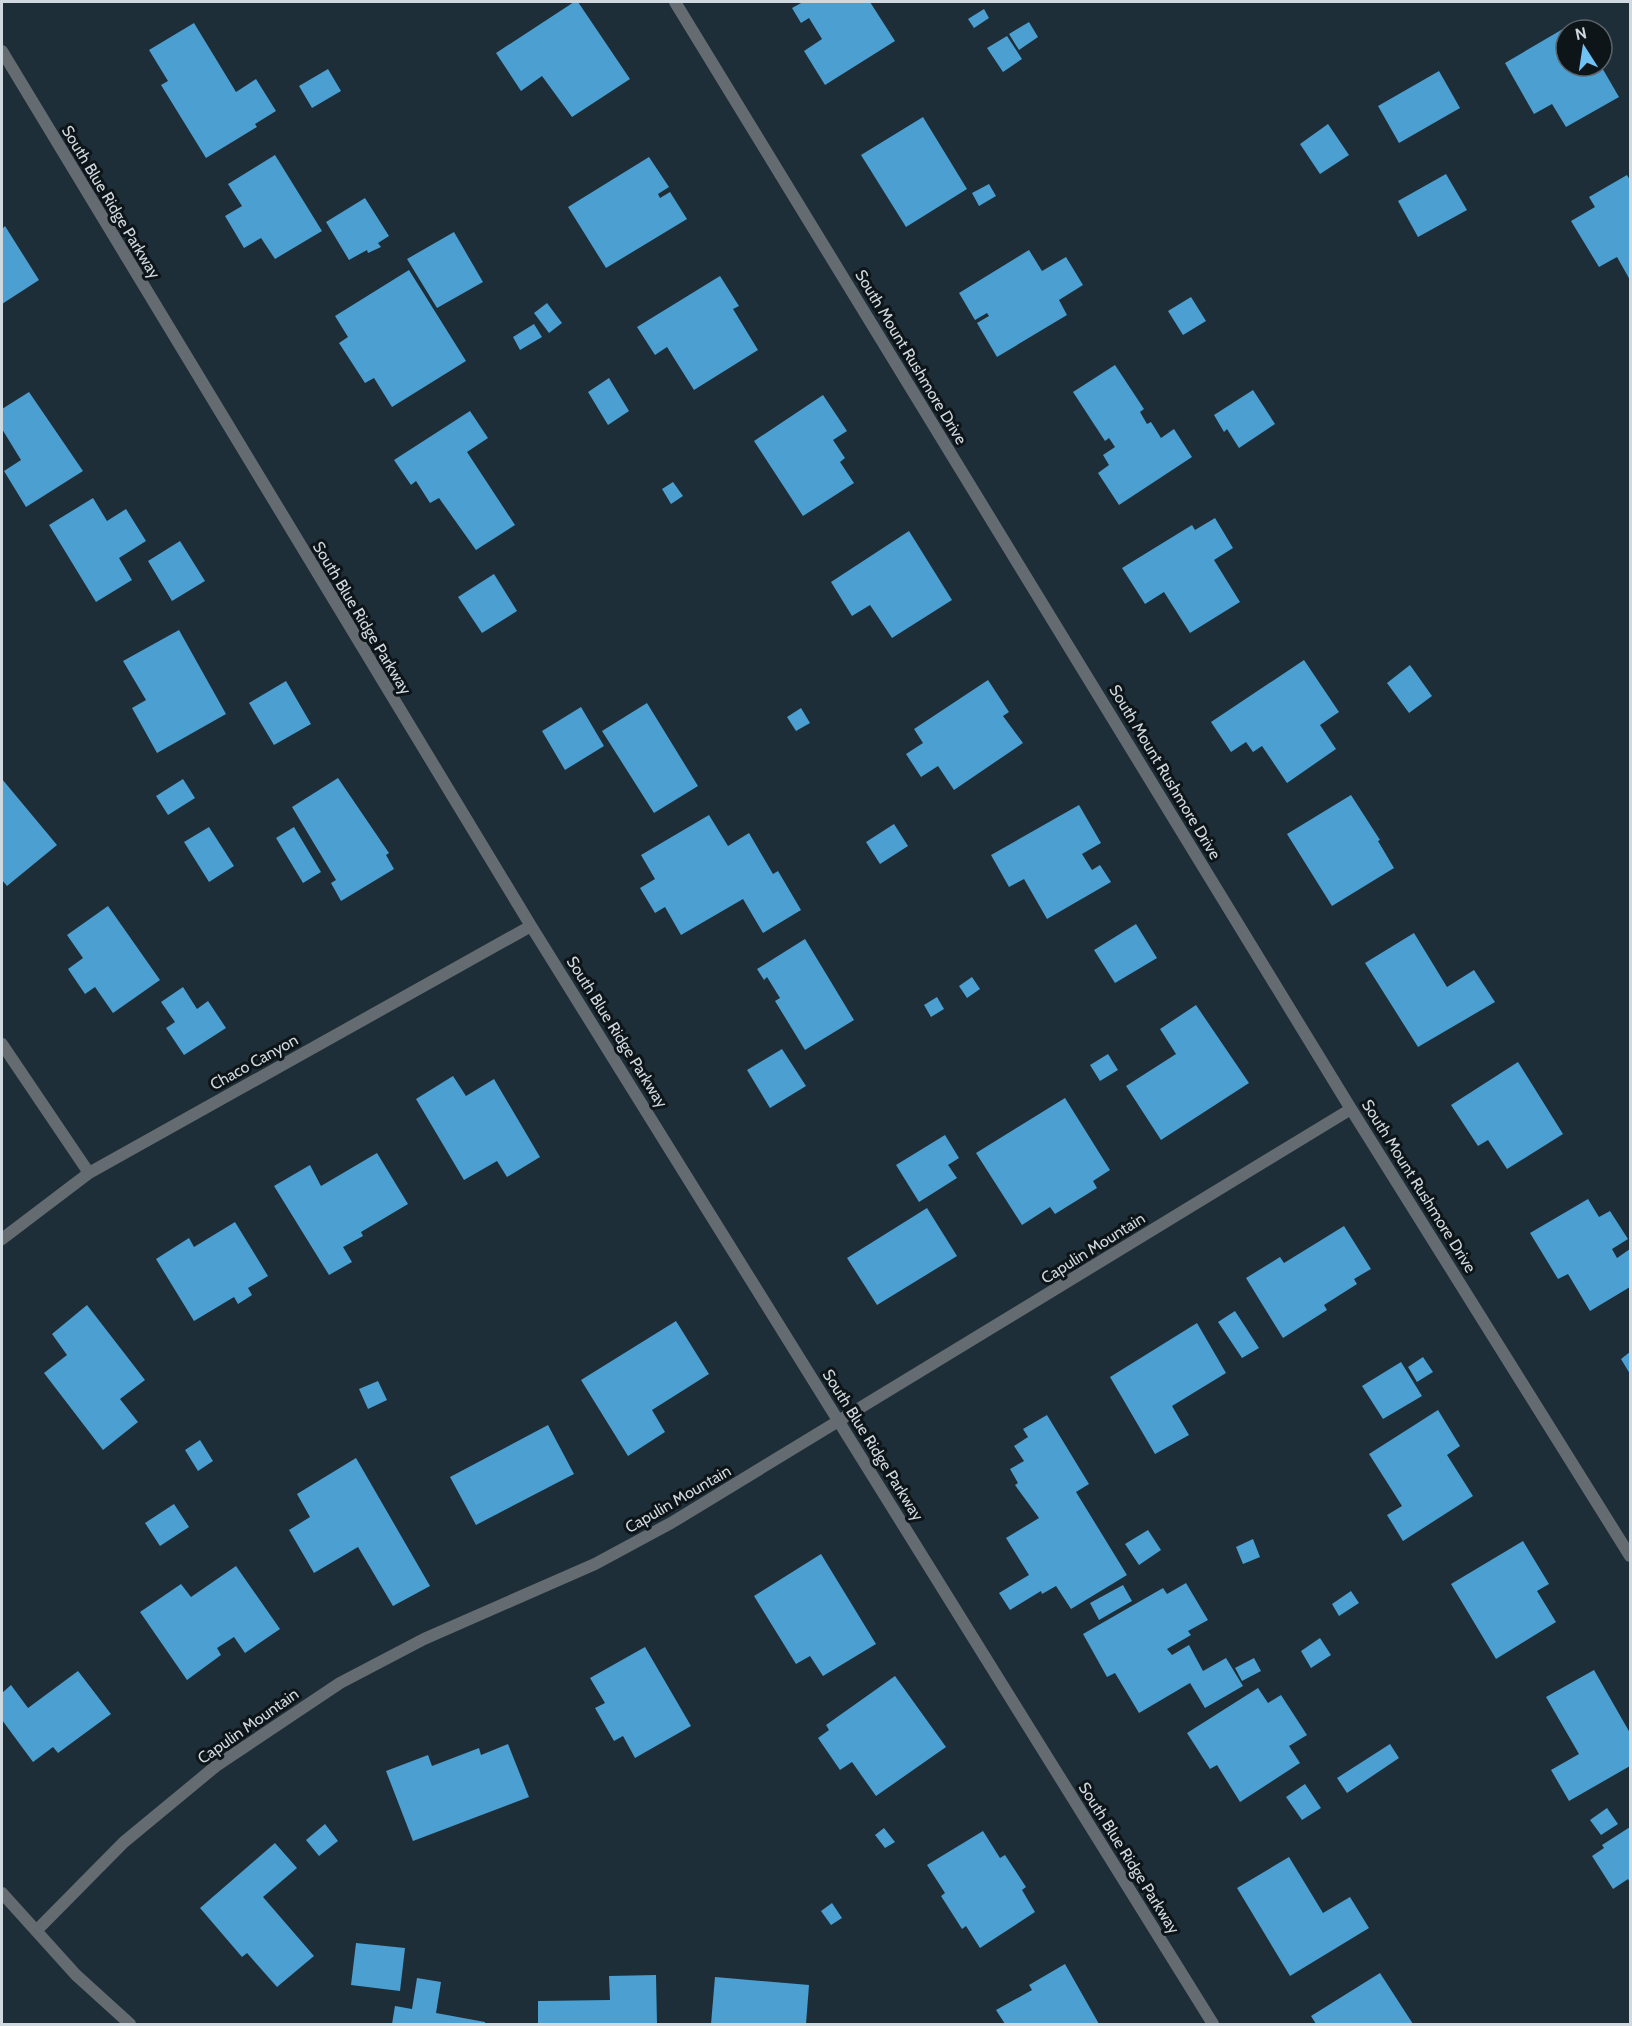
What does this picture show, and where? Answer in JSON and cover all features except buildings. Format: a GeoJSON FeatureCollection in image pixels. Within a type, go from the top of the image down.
{"type":"FeatureCollection","features":[{"type":"Feature","properties":{"kind":"street","name":"South Mount Rushmore Drive"},"geometry":{"type":"LineString","coordinates":[[675,2],[1351,1109],[1630,1556]]}},
{"type":"Feature","properties":{"kind":"street","name":"South Blue Ridge Parkway"},"geometry":{"type":"LineString","coordinates":[[2,51],[531,926],[1213,2025]]}},
{"type":"Feature","properties":{"kind":"street","name":"Chaco Canyon"},"geometry":{"type":"LineString","coordinates":[[2,1239],[89,1173],[531,926]]}},
{"type":"Feature","properties":{"kind":"street"},"geometry":{"type":"LineString","coordinates":[[2,1044],[89,1173]]}},
{"type":"Feature","properties":{"kind":"street","name":"Capulin Mountain"},"geometry":{"type":"LineString","coordinates":[[36,1931],[124,1842],[216,1766],[340,1683],[424,1640],[595,1564],[671,1523],[1351,1109]]}},
{"type":"Feature","properties":{"kind":"street"},"geometry":{"type":"LineString","coordinates":[[2,1893],[76,1975],[130,2025]]}}]}
